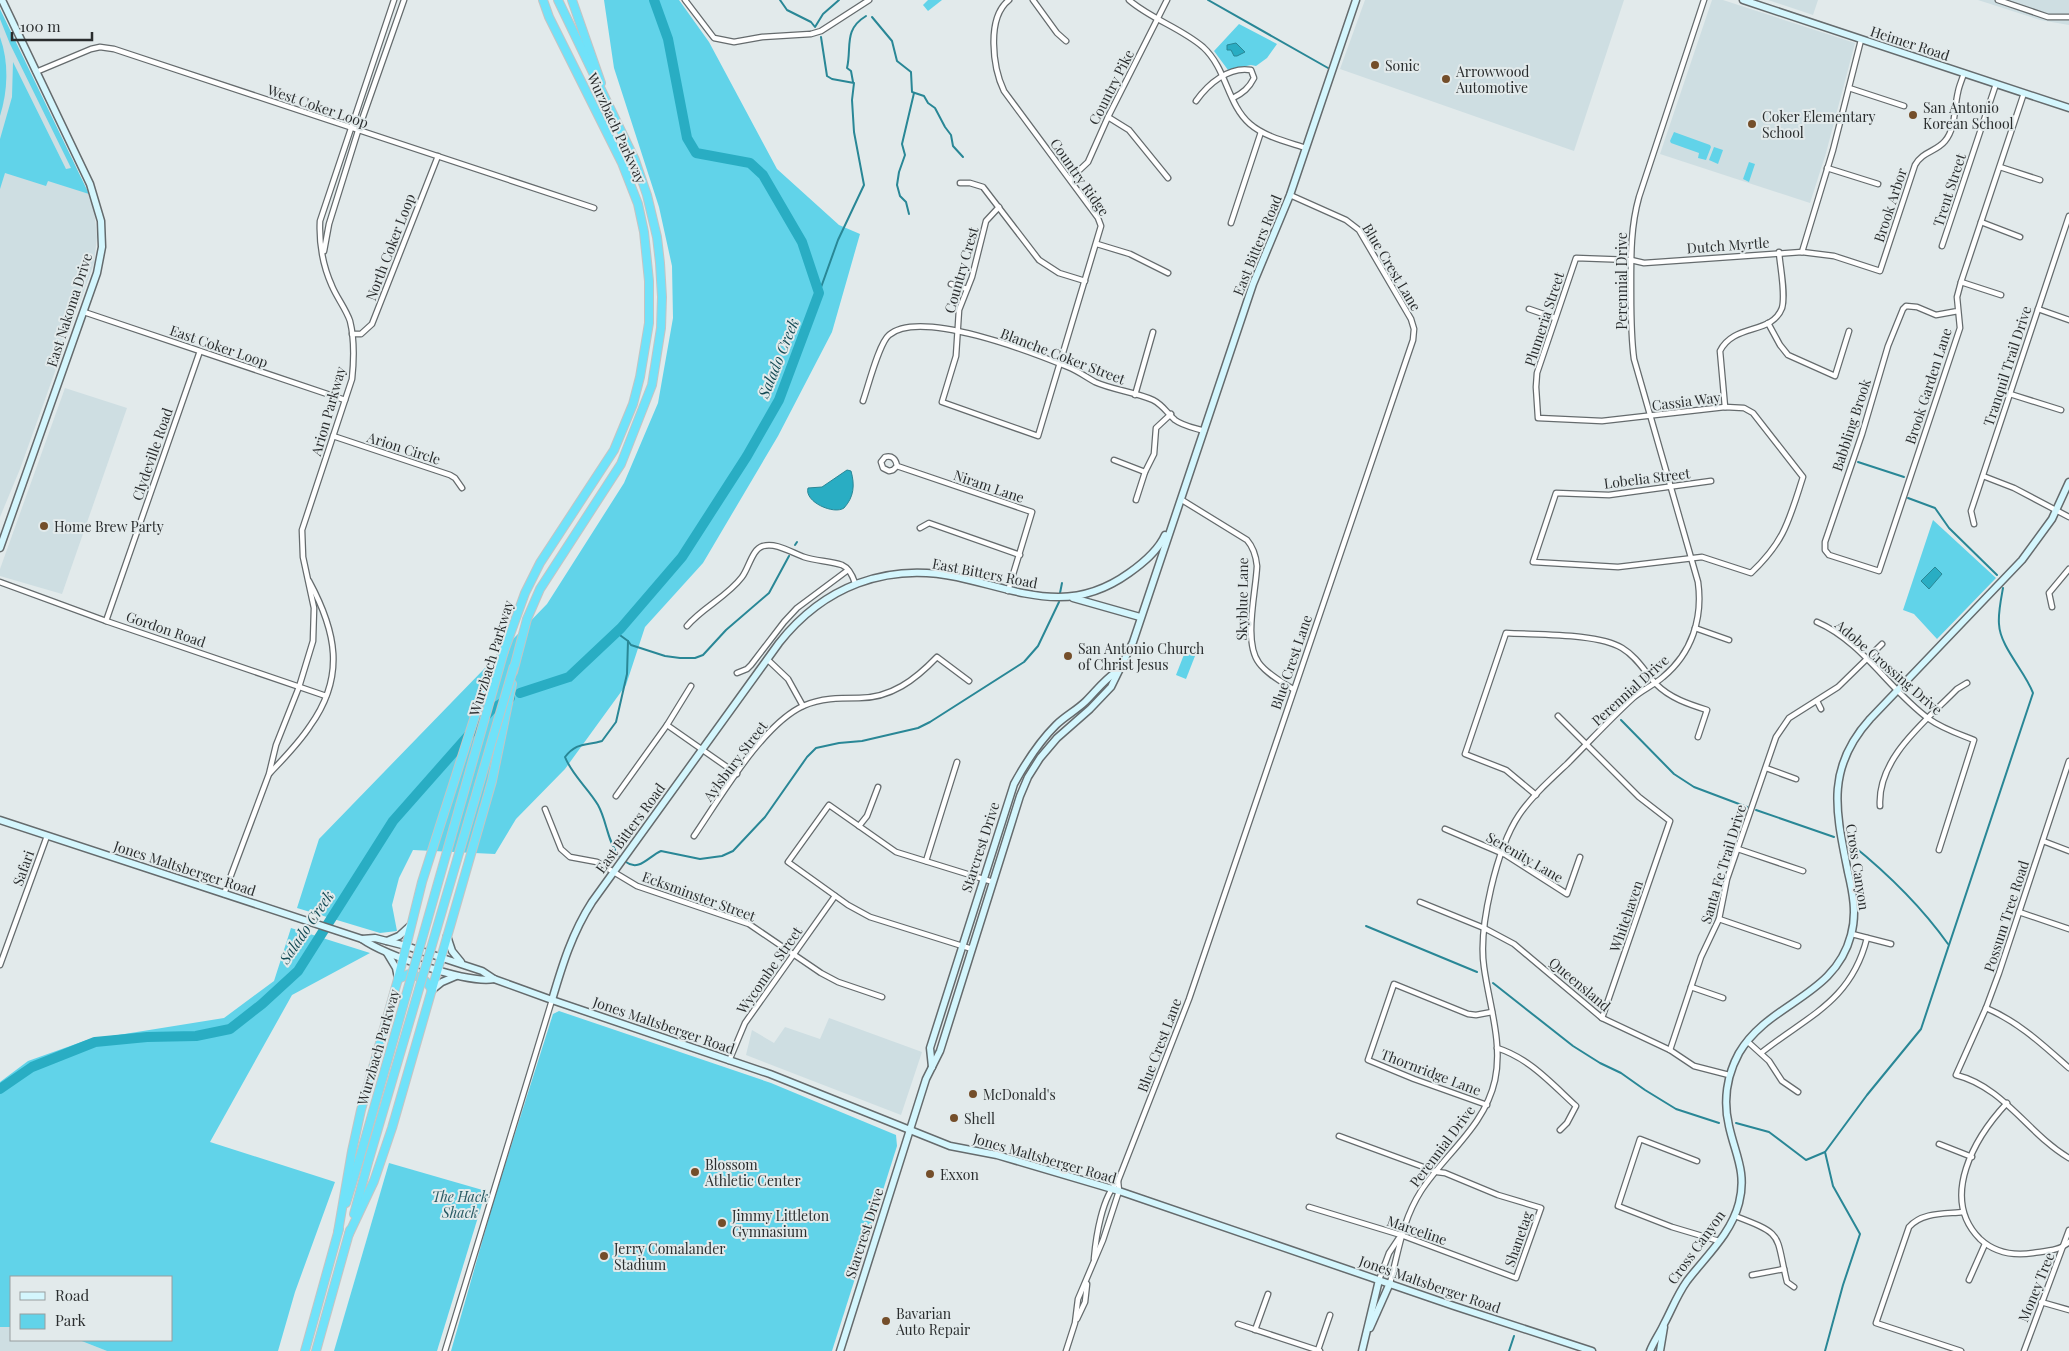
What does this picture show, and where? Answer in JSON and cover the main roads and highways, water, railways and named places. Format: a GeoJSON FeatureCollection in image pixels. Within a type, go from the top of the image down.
{"type":"FeatureCollection","features":[{"type":"Feature","properties":{"kind":"highway"},"geometry":{"type":"LineString","coordinates":[[538,0],[549,17]]}},
{"type":"Feature","properties":{"kind":"highway","name":"Wurzbach Parkway"},"geometry":{"type":"LineString","coordinates":[[305,1351],[511,628],[540,563],[614,450],[633,404],[640,377],[649,323],[649,281],[644,232],[638,204],[622,163],[549,17],[543,0]]}},
{"type":"Feature","properties":{"kind":"highway","name":"Wurzbach Parkway"},"geometry":{"type":"LineString","coordinates":[[316,1351],[527,620],[540,589],[621,464],[652,385],[661,328],[662,297],[657,237],[647,195],[635,160],[558,0]]}},
{"type":"Feature","properties":{"kind":"highway"},"geometry":{"type":"LineString","coordinates":[[572,0],[610,109]]}},
{"type":"Feature","properties":{"kind":"highway"},"geometry":{"type":"LineString","coordinates":[[338,1232],[356,1135],[422,882],[484,688],[504,651]]}},
{"type":"Feature","properties":{"kind":"highway"},"geometry":{"type":"LineString","coordinates":[[349,1234],[374,1181],[389,1137],[432,990],[492,781],[514,666]]}},
{"type":"Feature","properties":{"kind":"highway"},"geometry":{"type":"LineString","coordinates":[[398,979],[409,974],[422,978],[432,990]]}},
{"type":"Feature","properties":{"kind":"main road","name":"East Nakoma Drive"},"geometry":{"type":"LineString","coordinates":[[0,548],[84,312],[100,260],[102,234],[99,208],[90,184],[2,0]]}},
{"type":"Feature","properties":{"kind":"main road","name":"East Bitters Road"},"geometry":{"type":"LineString","coordinates":[[1182,500],[1253,284],[1290,195],[1356,0]]}},
{"type":"Feature","properties":{"kind":"main road","name":"Heimer Road"},"geometry":{"type":"LineString","coordinates":[[1743,0],[2069,108]]}},
{"type":"Feature","properties":{"kind":"main road","name":"Cross Canyon"},"geometry":{"type":"LineString","coordinates":[[1650,1351],[1677,1295],[1719,1241],[1735,1216],[1741,1193],[1742,1173],[1727,1116],[1727,1095],[1729,1075],[1739,1054],[1747,1041],[1767,1020],[1826,979],[1844,954],[1852,934],[1854,904],[1837,816],[1839,778],[1845,758],[1857,736],[1898,690],[2022,560],[2038,540],[2057,510],[2069,482]]}},
{"type":"Feature","properties":{"kind":"main road"},"geometry":{"type":"LineString","coordinates":[[1072,598],[1108,585],[1138,566],[1163,539],[1182,500]]}},
{"type":"Feature","properties":{"kind":"main road","name":"Starcrest Drive"},"geometry":{"type":"LineString","coordinates":[[840,1351],[926,1079],[940,1051],[1020,796],[1038,761],[1057,738],[1090,709],[1111,687],[1117,671],[1124,662],[1133,642],[1182,500]]}},
{"type":"Feature","properties":{"kind":"main road","name":"East Bitters Road"},"geometry":{"type":"LineString","coordinates":[[552,1000],[576,928],[592,902],[767,659],[790,629],[803,616],[832,594],[856,583],[893,574],[933,573],[1036,597],[1072,598]]}},
{"type":"Feature","properties":{"kind":"main road"},"geometry":{"type":"LineString","coordinates":[[1072,598],[1140,618]]}},
{"type":"Feature","properties":{"kind":"main road","name":"Starcrest Drive"},"geometry":{"type":"LineString","coordinates":[[932,1067],[930,1048],[982,879],[1014,784],[1030,756],[1048,734],[1085,702],[1104,680],[1117,671]]}},
{"type":"Feature","properties":{"kind":"main road"},"geometry":{"type":"LineString","coordinates":[[1068,715],[1074,723]]}},
{"type":"Feature","properties":{"kind":"main road"},"geometry":{"type":"LineString","coordinates":[[1030,756],[1038,761]]}},
{"type":"Feature","properties":{"kind":"main road","name":"Jones Maltsberger Road"},"geometry":{"type":"LineString","coordinates":[[0,820],[362,939],[386,952],[458,976],[479,981],[494,980]]}},
{"type":"Feature","properties":{"kind":"main road"},"geometry":{"type":"LineString","coordinates":[[387,941],[404,933],[412,924]]}},
{"type":"Feature","properties":{"kind":"main road"},"geometry":{"type":"LineString","coordinates":[[447,934],[452,951],[463,965]]}},
{"type":"Feature","properties":{"kind":"main road","name":"Jones Maltsberger Road"},"geometry":{"type":"LineString","coordinates":[[362,939],[375,938],[406,946],[482,971],[494,980],[770,1074],[950,1146],[997,1155],[1119,1191],[1592,1351]]}},
{"type":"Feature","properties":{"kind":"main road"},"geometry":{"type":"LineString","coordinates":[[386,952],[396,968],[398,979]]}},
{"type":"Feature","properties":{"kind":"main road"},"geometry":{"type":"LineString","coordinates":[[432,990],[443,982],[458,976]]}},
{"type":"Feature","properties":{"kind":"main road"},"geometry":{"type":"LineString","coordinates":[[1362,1351],[1379,1280]]}},
{"type":"Feature","properties":{"kind":"main road"},"geometry":{"type":"LineString","coordinates":[[1365,1338],[1390,1283]]}},
{"type":"Feature","properties":{"kind":"main road","name":"Cross Canyon"},"geometry":{"type":"LineString","coordinates":[[1660,1351],[1665,1323]]}},
{"type":"Feature","properties":{"kind":"waterway","name":"Salado Creek"},"geometry":{"type":"LineString","coordinates":[[520,693],[569,677],[621,628],[682,557],[747,456],[779,400],[819,293],[802,242],[763,175],[750,163],[696,153],[687,138],[668,39],[654,0]]}},
{"type":"Feature","properties":{"kind":"waterway"},"geometry":{"type":"LineString","coordinates":[[780,0],[787,10],[811,22],[815,27],[823,14],[839,0]]}},
{"type":"Feature","properties":{"kind":"waterway"},"geometry":{"type":"LineString","coordinates":[[1208,0],[1328,68]]}},
{"type":"Feature","properties":{"kind":"waterway"},"geometry":{"type":"LineString","coordinates":[[853,82],[851,71],[847,68],[851,33],[859,21],[866,16]]}},
{"type":"Feature","properties":{"kind":"waterway"},"geometry":{"type":"LineString","coordinates":[[872,17],[892,41],[897,61],[911,72],[912,92],[924,96],[928,103],[935,108],[951,135],[953,146],[963,157]]}},
{"type":"Feature","properties":{"kind":"waterway"},"geometry":{"type":"LineString","coordinates":[[819,293],[838,240],[864,185],[854,132],[852,100],[854,83],[832,79],[827,76],[821,37]]}},
{"type":"Feature","properties":{"kind":"waterway"},"geometry":{"type":"LineString","coordinates":[[909,214],[906,202],[900,196],[897,185],[905,155],[902,144],[914,93]]}},
{"type":"Feature","properties":{"kind":"waterway"},"geometry":{"type":"LineString","coordinates":[[1858,462],[1904,477]]}},
{"type":"Feature","properties":{"kind":"waterway"},"geometry":{"type":"LineString","coordinates":[[1908,498],[1935,508],[1949,528],[1997,575]]}},
{"type":"Feature","properties":{"kind":"waterway"},"geometry":{"type":"LineString","coordinates":[[617,633],[631,645],[665,656],[695,658],[703,655],[726,630],[769,593],[789,556]]}},
{"type":"Feature","properties":{"kind":"waterway"},"geometry":{"type":"LineString","coordinates":[[1060,593],[1062,583]]}},
{"type":"Feature","properties":{"kind":"waterway"},"geometry":{"type":"LineString","coordinates":[[1736,1123],[1769,1132],[1806,1160],[1825,1152],[1867,1095],[1921,1029],[2033,693],[2000,633],[1999,615],[2003,588]]}},
{"type":"Feature","properties":{"kind":"waterway"},"geometry":{"type":"LineString","coordinates":[[626,862],[631,865],[640,864],[661,851],[700,859],[722,856],[733,851],[765,817],[807,757],[816,748],[862,741],[918,728],[930,722],[1024,662],[1038,646],[1059,602]]}},
{"type":"Feature","properties":{"kind":"waterway"},"geometry":{"type":"LineString","coordinates":[[619,856],[612,844],[598,805],[572,770],[565,757],[577,747],[602,741],[616,722],[627,674],[628,641]]}},
{"type":"Feature","properties":{"kind":"waterway","name":"Salado Creek"},"geometry":{"type":"LineString","coordinates":[[0,1089],[32,1067],[95,1042],[147,1037],[196,1036],[230,1029],[262,1004],[298,971],[393,821],[491,710],[510,698]]}},
{"type":"Feature","properties":{"kind":"waterway"},"geometry":{"type":"LineString","coordinates":[[1621,720],[1674,774],[1694,787],[1747,807]]}},
{"type":"Feature","properties":{"kind":"waterway"},"geometry":{"type":"LineString","coordinates":[[1756,810],[1834,837]]}},
{"type":"Feature","properties":{"kind":"waterway"},"geometry":{"type":"LineString","coordinates":[[1851,844],[1903,891],[1927,916],[1948,944]]}},
{"type":"Feature","properties":{"kind":"waterway"},"geometry":{"type":"LineString","coordinates":[[1366,926],[1477,972]]}},
{"type":"Feature","properties":{"kind":"waterway"},"geometry":{"type":"LineString","coordinates":[[1493,983],[1573,1046],[1600,1063],[1621,1073],[1676,1109],[1719,1123]]}},
{"type":"Feature","properties":{"kind":"waterway"},"geometry":{"type":"LineString","coordinates":[[1825,1152],[1833,1186],[1860,1234],[1843,1285],[1825,1351]]}},
{"type":"Feature","properties":{"kind":"waterway"},"geometry":{"type":"LineString","coordinates":[[1509,1351],[1514,1336]]}},
{"type":"Feature","properties":{"kind":"place","name":"Sonic"},"geometry":{"type":"Point","coordinates":[1375,65]}},
{"type":"Feature","properties":{"kind":"place","name":"Arrowwood Automotive"},"geometry":{"type":"Point","coordinates":[1446,79]}},
{"type":"Feature","properties":{"kind":"place","name":"San Antonio Korean School"},"geometry":{"type":"Point","coordinates":[1913,115]}},
{"type":"Feature","properties":{"kind":"place","name":"Coker Elementary School"},"geometry":{"type":"Point","coordinates":[1752,124]}},
{"type":"Feature","properties":{"kind":"place","name":"Home Brew Party"},"geometry":{"type":"Point","coordinates":[44,526]}},
{"type":"Feature","properties":{"kind":"place","name":"San Antonio Church of Christ Jesus"},"geometry":{"type":"Point","coordinates":[1068,656]}},
{"type":"Feature","properties":{"kind":"place","name":"McDonald's"},"geometry":{"type":"Point","coordinates":[973,1094]}},
{"type":"Feature","properties":{"kind":"place","name":"Shell"},"geometry":{"type":"Point","coordinates":[954,1118]}},
{"type":"Feature","properties":{"kind":"place","name":"Blossom Athletic Center"},"geometry":{"type":"Point","coordinates":[695,1172]}},
{"type":"Feature","properties":{"kind":"place","name":"Exxon"},"geometry":{"type":"Point","coordinates":[930,1174]}},
{"type":"Feature","properties":{"kind":"place","name":"Jimmy Littleton Gymnasium"},"geometry":{"type":"Point","coordinates":[722,1223]}},
{"type":"Feature","properties":{"kind":"place","name":"Jerry Comalander Stadium"},"geometry":{"type":"Point","coordinates":[604,1256]}},
{"type":"Feature","properties":{"kind":"place","name":"Bavarian Auto Repair"},"geometry":{"type":"Point","coordinates":[886,1321]}},
{"type":"Feature","properties":{"kind":"park label","name":"The Hack Shack"},"geometry":{"type":"Point","coordinates":[460,1204]}}]}
